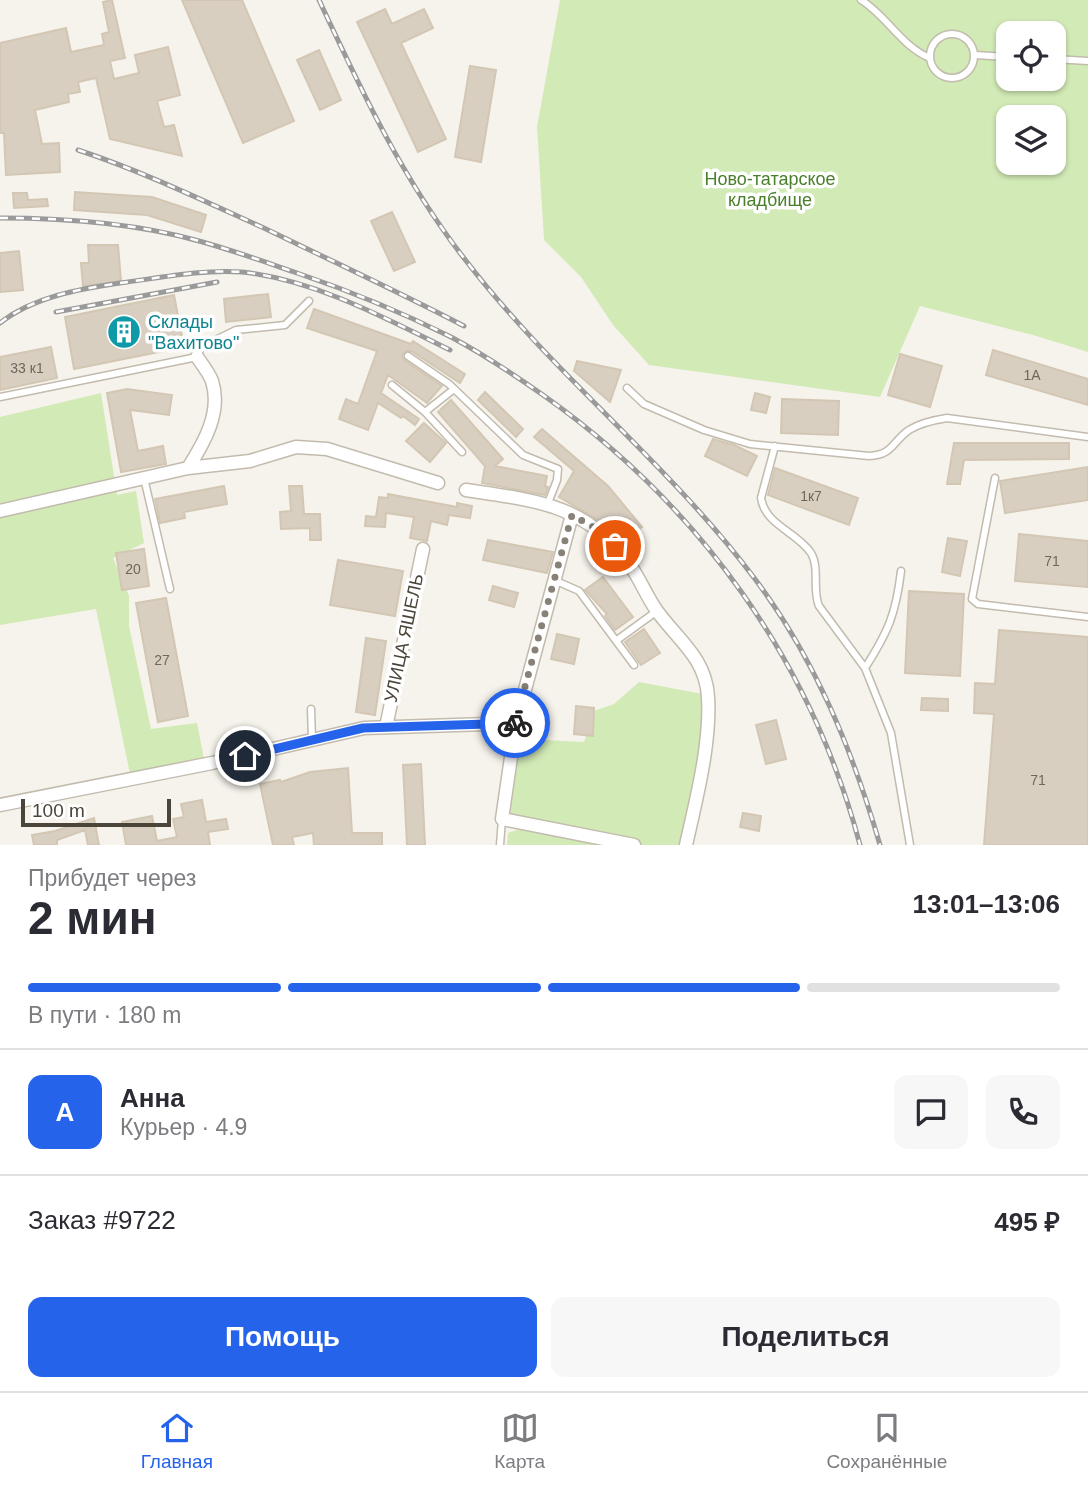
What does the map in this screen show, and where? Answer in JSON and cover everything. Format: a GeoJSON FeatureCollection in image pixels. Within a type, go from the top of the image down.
{"type":"FeatureCollection","features":[{"type":"Feature","properties":{"kind":"street"},"geometry":{"type":"LineString","coordinates":[[188,468],[205,440],[215,407],[211,380],[199,348]]}},
{"type":"Feature","properties":{"kind":"street"},"geometry":{"type":"LineString","coordinates":[[0,511],[188,468],[250,461],[296,446],[327,449],[438,483]]}},
{"type":"Feature","properties":{"kind":"street"},"geometry":{"type":"LineString","coordinates":[[466,490],[548,503],[602,532],[628,561],[657,611],[697,658],[708,695],[703,761],[687,845]]}},
{"type":"Feature","properties":{"kind":"street"},"geometry":{"type":"LineString","coordinates":[[572,515],[516,723],[502,819],[634,845]]}},
{"type":"Feature","properties":{"kind":"street","name":"УЛИЦА ЯШЕЛЬ"},"geometry":{"type":"LineString","coordinates":[[386,727],[422,549]]}},
{"type":"Feature","properties":{"kind":"street"},"geometry":{"type":"LineString","coordinates":[[0,805],[246,759],[363,728],[516,723]]}},
{"type":"Feature","properties":{"kind":"lane"},"geometry":{"type":"LineString","coordinates":[[861,0],[877,10],[918,53],[930,58]]}},
{"type":"Feature","properties":{"kind":"lane"},"geometry":{"type":"LineString","coordinates":[[951,34],[962,36],[971,44],[975,55],[972,67],[964,75],[953,79],[942,76],[933,69],[930,58],[932,46],[940,37],[951,34]]}},
{"type":"Feature","properties":{"kind":"lane"},"geometry":{"type":"LineString","coordinates":[[975,55],[996,56]]}},
{"type":"Feature","properties":{"kind":"lane"},"geometry":{"type":"LineString","coordinates":[[1066,60],[1088,61]]}},
{"type":"Feature","properties":{"kind":"lane"},"geometry":{"type":"LineString","coordinates":[[0,397],[199,348],[236,330],[285,325],[309,302]]}},
{"type":"Feature","properties":{"kind":"lane"},"geometry":{"type":"LineString","coordinates":[[408,356],[454,389],[523,455],[558,470],[548,503]]}},
{"type":"Feature","properties":{"kind":"lane"},"geometry":{"type":"LineString","coordinates":[[392,385],[425,412],[462,452]]}},
{"type":"Feature","properties":{"kind":"lane"},"geometry":{"type":"LineString","coordinates":[[627,388],[644,404],[704,430],[750,443],[869,456],[882,456],[909,430],[947,418],[1088,436]]}},
{"type":"Feature","properties":{"kind":"lane"},"geometry":{"type":"LineString","coordinates":[[425,412],[454,389]]}},
{"type":"Feature","properties":{"kind":"lane"},"geometry":{"type":"LineString","coordinates":[[775,446],[761,498],[762,506],[768,516],[803,543],[813,556],[819,606],[865,668],[891,733],[910,845]]}},
{"type":"Feature","properties":{"kind":"lane"},"geometry":{"type":"LineString","coordinates":[[144,478],[170,589]]}},
{"type":"Feature","properties":{"kind":"lane"},"geometry":{"type":"LineString","coordinates":[[995,478],[972,599],[978,604],[1088,617]]}},
{"type":"Feature","properties":{"kind":"lane"},"geometry":{"type":"LineString","coordinates":[[865,668],[897,605],[901,571]]}},
{"type":"Feature","properties":{"kind":"lane"},"geometry":{"type":"LineString","coordinates":[[554,580],[579,591],[634,665]]}},
{"type":"Feature","properties":{"kind":"lane"},"geometry":{"type":"LineString","coordinates":[[617,640],[657,611]]}},
{"type":"Feature","properties":{"kind":"lane"},"geometry":{"type":"LineString","coordinates":[[312,709],[312,740]]}},
{"type":"Feature","properties":{"kind":"lane"},"geometry":{"type":"LineString","coordinates":[[500,845],[502,819]]}},
{"type":"Feature","properties":{"kind":"lane"},"geometry":{"type":"LineString","coordinates":[[501,834],[507,825],[515,822]]}},
{"type":"Feature","properties":{"kind":"green space","name":"Ново-татарское кладбище"},"geometry":{"type":"Polygon","coordinates":[[[560,0],[1088,0],[1088,352],[920,306],[880,397],[649,365],[613,325],[581,277],[544,240],[537,127],[560,0]]]}},
{"type":"Feature","properties":{"kind":"green space"},"geometry":{"type":"Polygon","coordinates":[[[101,393],[117,495],[136,491],[144,543],[113,558],[129,596],[129,626],[151,729],[197,723],[204,759],[130,774],[96,609],[0,625],[0,417],[101,393]]]}},
{"type":"Feature","properties":{"kind":"green space"},"geometry":{"type":"Polygon","coordinates":[[[639,682],[708,695],[686,845],[634,845],[502,819],[512,749],[544,740],[584,742],[594,711],[614,704],[639,682]]]}},
{"type":"Feature","properties":{"kind":"green space"},"geometry":{"type":"Polygon","coordinates":[[[523,828],[609,845],[507,845],[508,833],[523,828]]]}},
{"type":"Feature","properties":{"kind":"building"},"geometry":{"type":"Polygon","coordinates":[[[112,0],[125,58],[110,61],[114,79],[139,73],[135,55],[168,47],[180,95],[157,101],[164,127],[174,125],[182,156],[110,139],[96,78],[78,82],[80,92],[68,94],[69,102],[35,110],[42,144],[59,143],[60,172],[6,175],[4,133],[0,133],[0,43],[66,28],[71,52],[104,45],[102,34],[109,32],[103,2],[112,0]]]}},
{"type":"Feature","properties":{"kind":"building"},"geometry":{"type":"Polygon","coordinates":[[[182,0],[242,0],[294,121],[243,143],[182,0]]]}},
{"type":"Feature","properties":{"kind":"building"},"geometry":{"type":"Polygon","coordinates":[[[385,9],[392,24],[424,9],[433,28],[401,43],[446,139],[418,152],[357,22],[385,9]]]}},
{"type":"Feature","properties":{"kind":"building"},"geometry":{"type":"Polygon","coordinates":[[[319,50],[341,100],[320,110],[297,60],[319,50]]]}},
{"type":"Feature","properties":{"kind":"building"},"geometry":{"type":"Polygon","coordinates":[[[470,66],[496,70],[481,162],[455,157],[470,66]]]}},
{"type":"Feature","properties":{"kind":"building"},"geometry":{"type":"Polygon","coordinates":[[[75,192],[152,197],[206,215],[201,232],[147,215],[74,210],[75,192]]]}},
{"type":"Feature","properties":{"kind":"building"},"geometry":{"type":"Polygon","coordinates":[[[13,193],[27,193],[28,200],[47,199],[48,206],[14,208],[13,193]]]}},
{"type":"Feature","properties":{"kind":"building"},"geometry":{"type":"Polygon","coordinates":[[[392,212],[415,262],[394,271],[371,221],[392,212]]]}},
{"type":"Feature","properties":{"kind":"building"},"geometry":{"type":"Polygon","coordinates":[[[88,245],[118,245],[121,281],[83,286],[81,263],[89,263],[88,245]]]}},
{"type":"Feature","properties":{"kind":"building"},"geometry":{"type":"Polygon","coordinates":[[[19,251],[23,290],[0,292],[0,253],[19,251]]]}},
{"type":"Feature","properties":{"kind":"building"},"geometry":{"type":"Polygon","coordinates":[[[268,294],[271,317],[226,322],[224,299],[268,294]]]}},
{"type":"Feature","properties":{"kind":"building","name":"Склады \"Вахитово\""},"geometry":{"type":"Polygon","coordinates":[[[174,295],[184,347],[74,369],[65,317],[174,295]]]}},
{"type":"Feature","properties":{"kind":"building"},"geometry":{"type":"Polygon","coordinates":[[[314,309],[411,344],[413,341],[465,374],[460,383],[411,351],[406,351],[402,355],[404,360],[442,386],[427,403],[388,375],[381,393],[419,419],[415,425],[378,403],[368,430],[339,419],[346,399],[358,404],[377,351],[307,328],[314,309]]]}},
{"type":"Feature","properties":{"kind":"building"},"geometry":{"type":"Polygon","coordinates":[[[51,347],[57,378],[0,390],[0,357],[51,347]]]}},
{"type":"Feature","properties":{"kind":"building"},"geometry":{"type":"Polygon","coordinates":[[[993,350],[1088,379],[1088,405],[986,375],[993,350]]]}},
{"type":"Feature","properties":{"kind":"building"},"geometry":{"type":"Polygon","coordinates":[[[900,354],[942,366],[930,407],[888,395],[900,354]]]}},
{"type":"Feature","properties":{"kind":"building"},"geometry":{"type":"Polygon","coordinates":[[[577,361],[621,370],[610,402],[574,371],[577,361]]]}},
{"type":"Feature","properties":{"kind":"building"},"geometry":{"type":"Polygon","coordinates":[[[127,389],[172,395],[169,415],[130,410],[138,451],[163,446],[166,464],[121,472],[107,393],[127,389]]]}},
{"type":"Feature","properties":{"kind":"building"},"geometry":{"type":"Polygon","coordinates":[[[485,392],[523,429],[516,437],[478,400],[485,392]]]}},
{"type":"Feature","properties":{"kind":"building"},"geometry":{"type":"Polygon","coordinates":[[[755,393],[770,397],[766,413],[751,410],[755,393]]]}},
{"type":"Feature","properties":{"kind":"building"},"geometry":{"type":"Polygon","coordinates":[[[782,399],[839,401],[838,435],[781,433],[782,399]]]}},
{"type":"Feature","properties":{"kind":"building"},"geometry":{"type":"Polygon","coordinates":[[[451,400],[503,459],[495,466],[547,476],[545,486],[548,487],[545,495],[482,483],[485,466],[438,412],[451,400]]]}},
{"type":"Feature","properties":{"kind":"building"},"geometry":{"type":"Polygon","coordinates":[[[424,423],[446,443],[430,462],[406,441],[424,423]]]}},
{"type":"Feature","properties":{"kind":"building"},"geometry":{"type":"Polygon","coordinates":[[[542,429],[608,486],[642,527],[632,533],[620,517],[612,528],[559,497],[574,471],[534,437],[542,429]]]}},
{"type":"Feature","properties":{"kind":"building"},"geometry":{"type":"Polygon","coordinates":[[[713,439],[757,456],[747,476],[705,456],[713,439]]]}},
{"type":"Feature","properties":{"kind":"building"},"geometry":{"type":"Polygon","coordinates":[[[954,443],[1069,443],[1069,459],[964,460],[960,484],[947,484],[954,443]]]}},
{"type":"Feature","properties":{"kind":"building"},"geometry":{"type":"Polygon","coordinates":[[[1088,467],[1088,500],[1005,513],[1000,481],[1088,467]]]}},
{"type":"Feature","properties":{"kind":"building"},"geometry":{"type":"Polygon","coordinates":[[[775,468],[858,498],[849,525],[768,495],[775,468]]]}},
{"type":"Feature","properties":{"kind":"building"},"geometry":{"type":"Polygon","coordinates":[[[224,486],[227,504],[184,512],[185,518],[160,523],[155,499],[224,486]]]}},
{"type":"Feature","properties":{"kind":"building"},"geometry":{"type":"Polygon","coordinates":[[[289,486],[302,486],[304,514],[320,514],[321,540],[310,540],[310,528],[281,529],[280,512],[291,511],[289,486]]]}},
{"type":"Feature","properties":{"kind":"building"},"geometry":{"type":"Polygon","coordinates":[[[388,494],[457,507],[457,503],[472,506],[470,518],[449,515],[447,525],[431,521],[427,541],[410,538],[414,517],[386,513],[385,527],[365,526],[366,516],[376,517],[379,497],[388,498],[388,494]]]}},
{"type":"Feature","properties":{"kind":"building"},"geometry":{"type":"Polygon","coordinates":[[[1019,534],[1088,541],[1088,587],[1015,581],[1019,534]]]}},
{"type":"Feature","properties":{"kind":"building"},"geometry":{"type":"Polygon","coordinates":[[[948,538],[967,541],[960,576],[942,572],[948,538]]]}},
{"type":"Feature","properties":{"kind":"building"},"geometry":{"type":"Polygon","coordinates":[[[488,540],[553,552],[547,573],[483,560],[488,540]]]}},
{"type":"Feature","properties":{"kind":"building"},"geometry":{"type":"Polygon","coordinates":[[[144,549],[149,586],[122,590],[116,553],[144,549]]]}},
{"type":"Feature","properties":{"kind":"building"},"geometry":{"type":"Polygon","coordinates":[[[338,560],[403,571],[395,616],[330,605],[338,560]]]}},
{"type":"Feature","properties":{"kind":"building"},"geometry":{"type":"Polygon","coordinates":[[[603,577],[633,617],[615,630],[605,616],[607,614],[585,590],[603,577]]]}},
{"type":"Feature","properties":{"kind":"building"},"geometry":{"type":"Polygon","coordinates":[[[493,586],[518,593],[514,607],[489,600],[493,586]]]}},
{"type":"Feature","properties":{"kind":"building"},"geometry":{"type":"Polygon","coordinates":[[[909,591],[964,594],[960,676],[905,673],[909,591]]]}},
{"type":"Feature","properties":{"kind":"building"},"geometry":{"type":"Polygon","coordinates":[[[166,598],[188,716],[158,722],[136,603],[166,598]]]}},
{"type":"Feature","properties":{"kind":"building"},"geometry":{"type":"Polygon","coordinates":[[[644,629],[660,653],[641,665],[625,642],[644,629]]]}},
{"type":"Feature","properties":{"kind":"building"},"geometry":{"type":"Polygon","coordinates":[[[999,630],[1088,637],[1088,845],[984,845],[994,714],[974,713],[975,683],[995,684],[999,630]]]}},
{"type":"Feature","properties":{"kind":"building"},"geometry":{"type":"Polygon","coordinates":[[[557,634],[579,639],[574,664],[551,659],[557,634]]]}},
{"type":"Feature","properties":{"kind":"building"},"geometry":{"type":"Polygon","coordinates":[[[366,638],[386,641],[375,715],[356,712],[366,638]]]}},
{"type":"Feature","properties":{"kind":"building"},"geometry":{"type":"Polygon","coordinates":[[[922,698],[948,699],[948,711],[921,710],[922,698]]]}},
{"type":"Feature","properties":{"kind":"building"},"geometry":{"type":"Polygon","coordinates":[[[576,706],[594,708],[593,736],[574,734],[576,706]]]}},
{"type":"Feature","properties":{"kind":"building"},"geometry":{"type":"Polygon","coordinates":[[[776,720],[786,759],[766,764],[756,725],[776,720]]]}},
{"type":"Feature","properties":{"kind":"building"},"geometry":{"type":"Polygon","coordinates":[[[421,764],[425,845],[407,845],[403,765],[421,764]]]}},
{"type":"Feature","properties":{"kind":"building"},"geometry":{"type":"Polygon","coordinates":[[[348,768],[352,833],[382,833],[382,845],[314,845],[313,833],[292,837],[294,845],[273,845],[260,784],[281,782],[310,772],[348,768]]]}},
{"type":"Feature","properties":{"kind":"building"},"geometry":{"type":"Polygon","coordinates":[[[202,800],[206,822],[226,819],[228,829],[208,832],[210,845],[126,845],[122,822],[152,816],[157,841],[177,837],[173,819],[184,817],[181,804],[202,800]]]}},
{"type":"Feature","properties":{"kind":"building"},"geometry":{"type":"Polygon","coordinates":[[[743,813],[761,816],[759,831],[740,827],[743,813]]]}},
{"type":"Feature","properties":{"kind":"building"},"geometry":{"type":"Polygon","coordinates":[[[94,818],[99,845],[88,845],[85,830],[57,840],[57,845],[34,845],[32,835],[55,831],[94,818]]]}},
{"type":"Feature","properties":{"kind":"railway"},"geometry":{"type":"LineString","coordinates":[[319,0],[386,136],[444,232],[537,343],[722,537],[776,609],[814,673],[844,740],[880,845]]}},
{"type":"Feature","properties":{"kind":"railway"},"geometry":{"type":"LineString","coordinates":[[78,150],[149,177],[266,229],[464,326]]}},
{"type":"Feature","properties":{"kind":"railway"},"geometry":{"type":"LineString","coordinates":[[0,218],[50,219],[125,226],[175,235],[236,252],[336,287],[413,319],[475,350],[543,395],[599,438],[651,486],[699,537],[742,592],[779,651],[812,713],[839,777],[860,845]]}},
{"type":"Feature","properties":{"kind":"railway"},"geometry":{"type":"LineString","coordinates":[[0,323],[42,300],[73,291],[181,274],[242,272],[269,276],[323,292],[375,313],[450,350]]}},
{"type":"Feature","properties":{"kind":"railway"},"geometry":{"type":"LineString","coordinates":[[56,312],[217,282]]}},
{"type":"Feature","properties":{"kind":"way so far"},"geometry":{"type":"LineString","coordinates":[[515,723],[572,515],[602,532],[615,546]]}},
{"type":"Feature","properties":{"kind":"place","name":"Склады \"Вахитово\""},"geometry":{"type":"Point","coordinates":[124,332]}},
{"type":"Feature","properties":{"kind":"route"},"geometry":{"type":"LineString","coordinates":[[245,756],[363,728],[515,723]]}}]}
